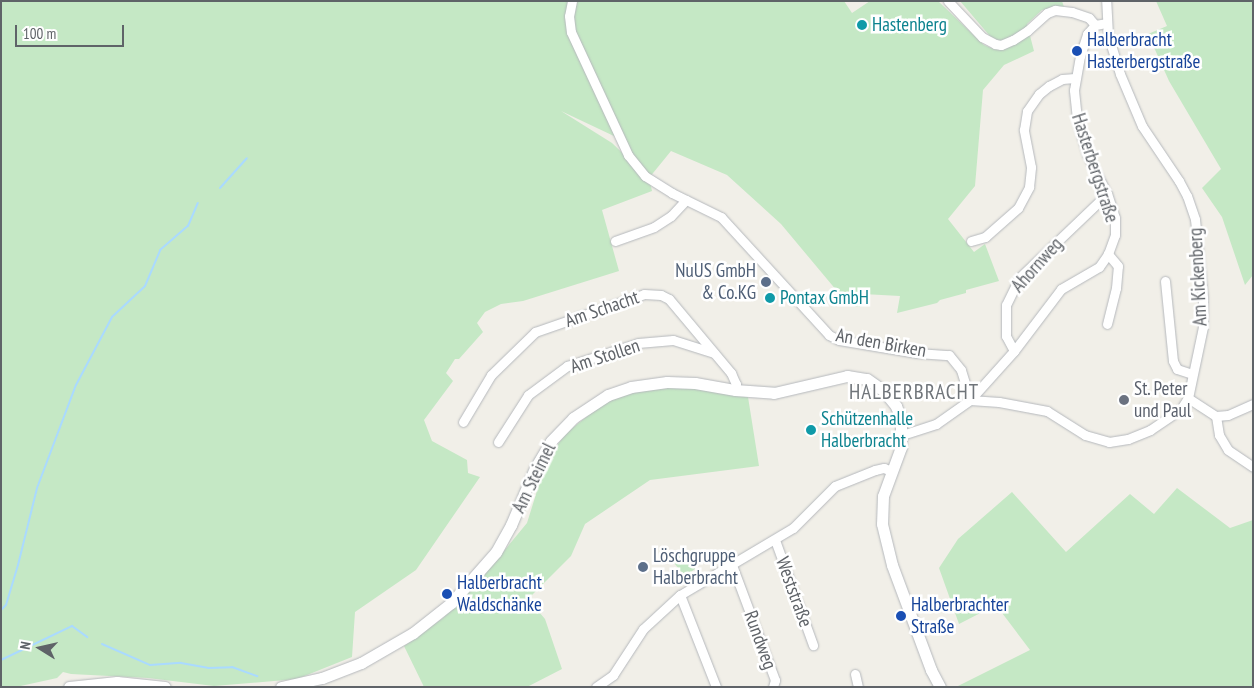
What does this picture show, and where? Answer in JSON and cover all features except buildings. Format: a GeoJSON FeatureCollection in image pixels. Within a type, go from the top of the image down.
{"type":"FeatureCollection","features":[{"type":"Feature","properties":{"kind":"main road","name":"Am Steimel"},"geometry":{"type":"LineString","coordinates":[[281,687],[322,678],[377,655],[412,633],[451,603],[485,566],[500,544],[511,525],[535,468],[551,441],[584,410],[608,395],[650,383],[695,382],[735,390],[774,393],[836,378],[854,377],[867,380],[876,385],[891,398],[899,413],[902,435]]}},
{"type":"Feature","properties":{"kind":"main road"},"geometry":{"type":"LineString","coordinates":[[902,435],[901,447],[883,496],[881,512],[884,535],[903,595],[931,670],[940,687]]}},
{"type":"Feature","properties":{"kind":"main road"},"geometry":{"type":"LineString","coordinates":[[69,687],[117,682],[165,687]]}},
{"type":"Feature","properties":{"kind":"street","name":"An den Birken"},"geometry":{"type":"LineString","coordinates":[[572,1],[569,16],[571,32],[628,155],[644,176],[720,217],[829,335],[839,340],[917,353],[949,355],[961,370],[970,400]]}},
{"type":"Feature","properties":{"kind":"street"},"geometry":{"type":"LineString","coordinates":[[948,1],[982,37],[995,44],[1002,45],[1027,31],[1047,13],[1055,10],[1072,12],[1089,18],[1095,25],[1106,23]]}},
{"type":"Feature","properties":{"kind":"street","name":"Am Kickenberg"},"geometry":{"type":"LineString","coordinates":[[1106,1],[1106,23],[1117,66],[1149,140],[1179,181],[1190,202],[1195,219],[1203,312],[1201,343],[1192,374],[1188,398]]}},
{"type":"Feature","properties":{"kind":"street","name":"Hasterbergstraße"},"geometry":{"type":"LineString","coordinates":[[902,435],[936,424],[970,400],[1014,351],[1061,289],[1099,267],[1108,254],[1114,241],[1116,223],[1107,194],[1087,154],[1074,104],[1075,78],[1087,34],[1095,25]]}},
{"type":"Feature","properties":{"kind":"street"},"geometry":{"type":"LineString","coordinates":[[971,242],[985,237],[1018,208],[1029,187],[1031,167],[1024,130],[1027,111],[1038,94],[1049,86],[1062,79],[1075,78]]}},
{"type":"Feature","properties":{"kind":"street","name":"Ahornweg"},"geometry":{"type":"LineString","coordinates":[[1014,351],[1006,336],[1006,305],[1019,278],[1107,194]]}},
{"type":"Feature","properties":{"kind":"street"},"geometry":{"type":"LineString","coordinates":[[615,242],[654,227],[671,216],[686,200]]}},
{"type":"Feature","properties":{"kind":"street"},"geometry":{"type":"LineString","coordinates":[[1107,324],[1116,288],[1118,266],[1108,254]]}},
{"type":"Feature","properties":{"kind":"street"},"geometry":{"type":"LineString","coordinates":[[1165,281],[1173,362],[1176,368],[1192,374]]}},
{"type":"Feature","properties":{"kind":"street","name":"Am Schacht"},"geometry":{"type":"LineString","coordinates":[[463,422],[491,375],[535,332],[644,294],[661,294],[670,299],[734,377],[735,390]]}},
{"type":"Feature","properties":{"kind":"street","name":"Am Stollen"},"geometry":{"type":"LineString","coordinates":[[498,442],[528,395],[567,366],[638,343],[673,340],[714,353]]}},
{"type":"Feature","properties":{"kind":"street"},"geometry":{"type":"LineString","coordinates":[[970,400],[999,402],[1047,411],[1085,436],[1109,442],[1128,440],[1150,430],[1181,409],[1188,398],[1216,416],[1228,416],[1253,404]]}},
{"type":"Feature","properties":{"kind":"street"},"geometry":{"type":"LineString","coordinates":[[1216,416],[1219,435],[1228,450],[1253,467]]}},
{"type":"Feature","properties":{"kind":"street"},"geometry":{"type":"LineString","coordinates":[[596,687],[613,675],[643,629],[680,595],[793,528],[835,486],[875,470],[884,468],[891,471]]}},
{"type":"Feature","properties":{"kind":"street","name":"Weststraße"},"geometry":{"type":"LineString","coordinates":[[775,540],[813,645]]}},
{"type":"Feature","properties":{"kind":"street","name":"Rundweg"},"geometry":{"type":"LineString","coordinates":[[732,565],[775,680],[773,687]]}},
{"type":"Feature","properties":{"kind":"street"},"geometry":{"type":"LineString","coordinates":[[680,595],[716,687]]}},
{"type":"Feature","properties":{"kind":"street"},"geometry":{"type":"LineString","coordinates":[[854,674],[858,687]]}},
{"type":"Feature","properties":{"kind":"green space"},"geometry":{"type":"Polygon","coordinates":[[[1,1],[844,1],[852,13],[870,1],[938,1],[984,45],[996,50],[989,35],[960,1],[1062,1],[1064,7],[1042,10],[1027,24],[1034,51],[1004,65],[983,90],[975,186],[948,219],[974,252],[985,244],[999,281],[966,290],[966,293],[940,300],[937,303],[897,313],[900,296],[863,294],[860,307],[855,306],[837,291],[781,224],[727,175],[671,151],[649,178],[652,191],[602,210],[619,271],[523,301],[501,304],[485,312],[477,323],[483,332],[459,359],[455,359],[446,373],[453,381],[424,420],[432,441],[467,460],[468,473],[480,477],[416,570],[355,612],[352,657],[297,679],[214,686],[148,678],[63,672],[57,678],[16,687],[1,687],[1,1]],[[561,111],[612,143],[636,166],[616,137],[561,111]]]}},
{"type":"Feature","properties":{"kind":"green space"},"geometry":{"type":"Polygon","coordinates":[[[1156,1],[1253,1],[1253,275],[1245,285],[1222,217],[1202,188],[1221,169],[1169,81],[1148,34],[1167,26],[1156,1]]]}},
{"type":"Feature","properties":{"kind":"green space"},"geometry":{"type":"Polygon","coordinates":[[[676,387],[695,387],[748,397],[759,466],[650,480],[585,524],[571,556],[528,599],[545,619],[562,669],[527,687],[424,687],[404,646],[443,618],[485,574],[527,523],[546,462],[565,434],[595,410],[622,394],[676,387]]]}},
{"type":"Feature","properties":{"kind":"green space"},"geometry":{"type":"Polygon","coordinates":[[[1177,488],[1230,528],[1253,520],[1253,687],[956,687],[1030,650],[996,605],[959,624],[939,568],[958,539],[1012,492],[1066,552],[1130,494],[1154,514],[1177,488]]]}},
{"type":"Feature","properties":{"kind":"green space"},"geometry":{"type":"Polygon","coordinates":[[[683,551],[696,568],[685,577],[671,559],[683,551]]]}},
{"type":"Feature","properties":{"kind":"waterway"},"geometry":{"type":"LineString","coordinates":[[220,188],[247,158]]}},
{"type":"Feature","properties":{"kind":"waterway"},"geometry":{"type":"LineString","coordinates":[[1,610],[6,605],[18,565],[37,488],[76,385],[112,317],[145,286],[160,250],[188,226],[198,203]]}},
{"type":"Feature","properties":{"kind":"waterway"},"geometry":{"type":"LineString","coordinates":[[1,660],[72,626],[87,637]]}},
{"type":"Feature","properties":{"kind":"waterway"},"geometry":{"type":"LineString","coordinates":[[102,644],[150,665],[181,663],[208,668],[232,667],[257,676]]}},
{"type":"Feature","properties":{"kind":"place","name":"Hastenberg"},"geometry":{"type":"Point","coordinates":[862,25]}},
{"type":"Feature","properties":{"kind":"place","name":"Halberbracht Hasterbergstraße"},"geometry":{"type":"Point","coordinates":[1077,51]}},
{"type":"Feature","properties":{"kind":"place","name":"NuUS GmbH & Co.KG"},"geometry":{"type":"Point","coordinates":[766,282]}},
{"type":"Feature","properties":{"kind":"place","name":"Pontax GmbH"},"geometry":{"type":"Point","coordinates":[770,298]}},
{"type":"Feature","properties":{"kind":"place","name":"St. Peter und Paul"},"geometry":{"type":"Point","coordinates":[1124,400]}},
{"type":"Feature","properties":{"kind":"place","name":"Schützenhalle Halberbracht"},"geometry":{"type":"Point","coordinates":[811,430]}},
{"type":"Feature","properties":{"kind":"place","name":"Löschgruppe Halberbracht"},"geometry":{"type":"Point","coordinates":[643,567]}},
{"type":"Feature","properties":{"kind":"place","name":"Halberbracht Waldschänke"},"geometry":{"type":"Point","coordinates":[447,594]}},
{"type":"Feature","properties":{"kind":"place","name":"Halberbrachter Straße"},"geometry":{"type":"Point","coordinates":[901,616]}},
{"type":"Feature","properties":{"kind":"district","name":"HALBERBRACHT"},"geometry":{"type":"Point","coordinates":[914,392]}}]}
